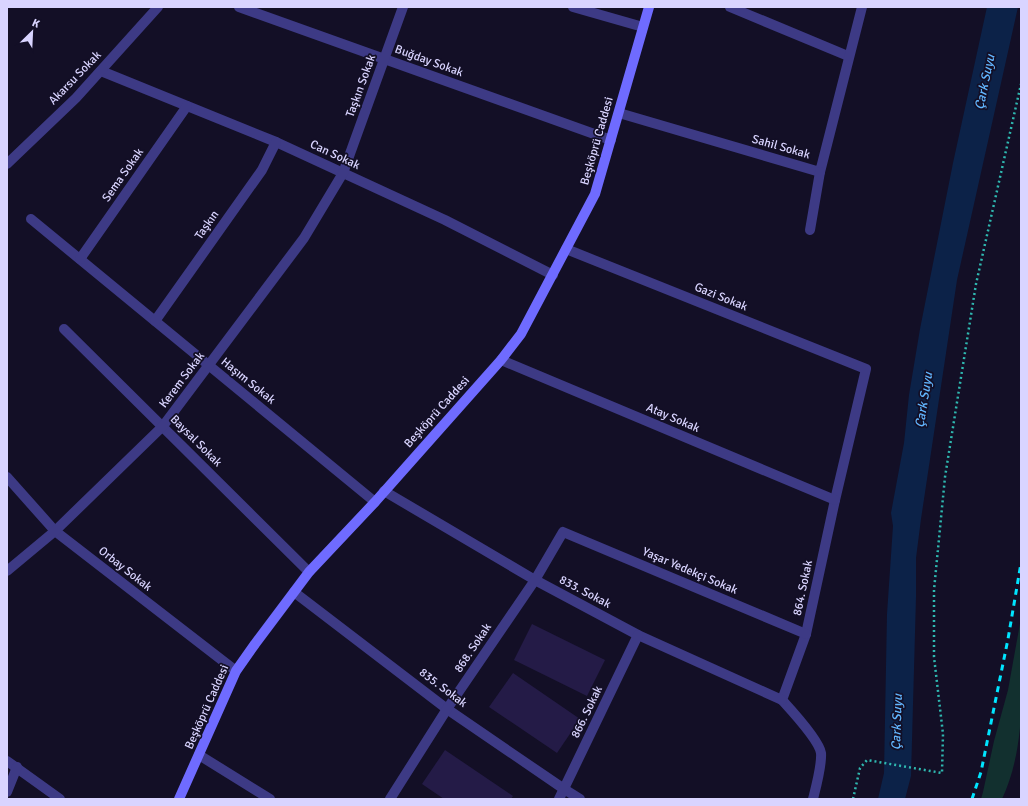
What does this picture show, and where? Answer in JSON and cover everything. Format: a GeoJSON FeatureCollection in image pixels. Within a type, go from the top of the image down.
{"type":"FeatureCollection","features":[{"type":"Feature","properties":{"kind":"main road","name":"Beşköprü Caddesi"},"geometry":{"type":"LineString","coordinates":[[179,799],[236,671],[294,592],[309,572],[375,502],[501,360],[521,334],[596,194],[649,7]]}},
{"type":"Feature","properties":{"kind":"street","name":"Akarsu Sokak"},"geometry":{"type":"LineString","coordinates":[[7,164],[76,98],[158,7]]}},
{"type":"Feature","properties":{"kind":"street","name":"Buğday Sokak"},"geometry":{"type":"LineString","coordinates":[[239,7],[611,140]]}},
{"type":"Feature","properties":{"kind":"street","name":"Taşkın Sokak"},"geometry":{"type":"LineString","coordinates":[[343,173],[403,7]]}},
{"type":"Feature","properties":{"kind":"street"},"geometry":{"type":"LineString","coordinates":[[573,7],[643,28]]}},
{"type":"Feature","properties":{"kind":"street"},"geometry":{"type":"LineString","coordinates":[[730,7],[848,56]]}},
{"type":"Feature","properties":{"kind":"street","name":"Sahil Sokak"},"geometry":{"type":"LineString","coordinates":[[619,113],[820,172],[848,56],[862,7]]}},
{"type":"Feature","properties":{"kind":"street","name":"Can Sokak"},"geometry":{"type":"LineString","coordinates":[[101,71],[276,142],[446,220],[553,275]]}},
{"type":"Feature","properties":{"kind":"street","name":"Sema Sokak"},"geometry":{"type":"LineString","coordinates":[[80,259],[187,106]]}},
{"type":"Feature","properties":{"kind":"street","name":"Taşkın"},"geometry":{"type":"LineString","coordinates":[[155,321],[262,170],[276,142]]}},
{"type":"Feature","properties":{"kind":"street"},"geometry":{"type":"LineString","coordinates":[[810,230],[820,172]]}},
{"type":"Feature","properties":{"kind":"street","name":"Kerem Sokak"},"geometry":{"type":"LineString","coordinates":[[7,571],[55,531],[163,426],[304,238],[343,173]]}},
{"type":"Feature","properties":{"kind":"street","name":"Haşım Sokak"},"geometry":{"type":"LineString","coordinates":[[31,219],[375,502]]}},
{"type":"Feature","properties":{"kind":"street","name":"Gazi Sokak"},"geometry":{"type":"LineString","coordinates":[[566,249],[866,369]]}},
{"type":"Feature","properties":{"kind":"street","name":"Baysal Sokak"},"geometry":{"type":"LineString","coordinates":[[64,329],[309,572]]}},
{"type":"Feature","properties":{"kind":"street","name":"Atay Sokak"},"geometry":{"type":"LineString","coordinates":[[501,360],[835,500]]}},
{"type":"Feature","properties":{"kind":"street","name":"864. Sokak"},"geometry":{"type":"LineString","coordinates":[[782,700],[806,634],[835,500],[866,369]]}},
{"type":"Feature","properties":{"kind":"street","name":"Orbay Sokak"},"geometry":{"type":"LineString","coordinates":[[7,477],[55,531],[236,671]]}},
{"type":"Feature","properties":{"kind":"street","name":"833. Sokak"},"geometry":{"type":"LineString","coordinates":[[384,491],[535,580],[638,636],[782,700]]}},
{"type":"Feature","properties":{"kind":"street","name":"868. Sokak"},"geometry":{"type":"LineString","coordinates":[[390,799],[447,709],[535,580],[563,532]]}},
{"type":"Feature","properties":{"kind":"street","name":"Yaşar Yedekçi Sokak"},"geometry":{"type":"LineString","coordinates":[[563,532],[806,634]]}},
{"type":"Feature","properties":{"kind":"street","name":"835. Sokak"},"geometry":{"type":"LineString","coordinates":[[294,592],[447,709],[580,799]]}},
{"type":"Feature","properties":{"kind":"street","name":"866. Sokak"},"geometry":{"type":"LineString","coordinates":[[559,799],[638,636]]}},
{"type":"Feature","properties":{"kind":"street"},"geometry":{"type":"LineString","coordinates":[[782,700],[810,732],[821,752],[819,774],[812,799]]}},
{"type":"Feature","properties":{"kind":"street"},"geometry":{"type":"LineString","coordinates":[[199,756],[270,799]]}},
{"type":"Feature","properties":{"kind":"street"},"geometry":{"type":"LineString","coordinates":[[7,761],[60,799]]}},
{"type":"Feature","properties":{"kind":"street"},"geometry":{"type":"LineString","coordinates":[[7,792],[17,767]]}},
{"type":"Feature","properties":{"kind":"path"},"geometry":{"type":"LineString","coordinates":[[853,799],[860,768],[867,760],[942,773],[943,734],[934,657],[934,590],[945,477],[976,284],[1021,84]]}},
{"type":"Feature","properties":{"kind":"green space"},"geometry":{"type":"Polygon","coordinates":[[[1021,618],[1022,687],[1016,756],[1002,799],[981,799],[994,741],[1008,690],[1021,618]]]}},
{"type":"Feature","properties":{"kind":"water","name":"Çark Suyu"},"geometry":{"type":"Polygon","coordinates":[[[987,7],[1018,7],[957,280],[921,519],[916,558],[911,776],[905,799],[878,799],[884,773],[887,614],[893,526],[891,513],[904,443],[909,395],[920,329],[953,163],[987,7]]]}},
{"type":"Feature","properties":{"kind":"building"},"geometry":{"type":"Polygon","coordinates":[[[532,624],[605,660],[587,696],[514,660],[532,624]]]}},
{"type":"Feature","properties":{"kind":"building"},"geometry":{"type":"Polygon","coordinates":[[[513,673],[580,719],[557,753],[489,707],[513,673]]]}},
{"type":"Feature","properties":{"kind":"building"},"geometry":{"type":"Polygon","coordinates":[[[445,750],[513,796],[511,799],[444,799],[422,784],[445,750]]]}},
{"type":"Feature","properties":{"kind":"railway"},"geometry":{"type":"LineString","coordinates":[[972,799],[981,772],[1008,639],[1021,563]]}}]}
